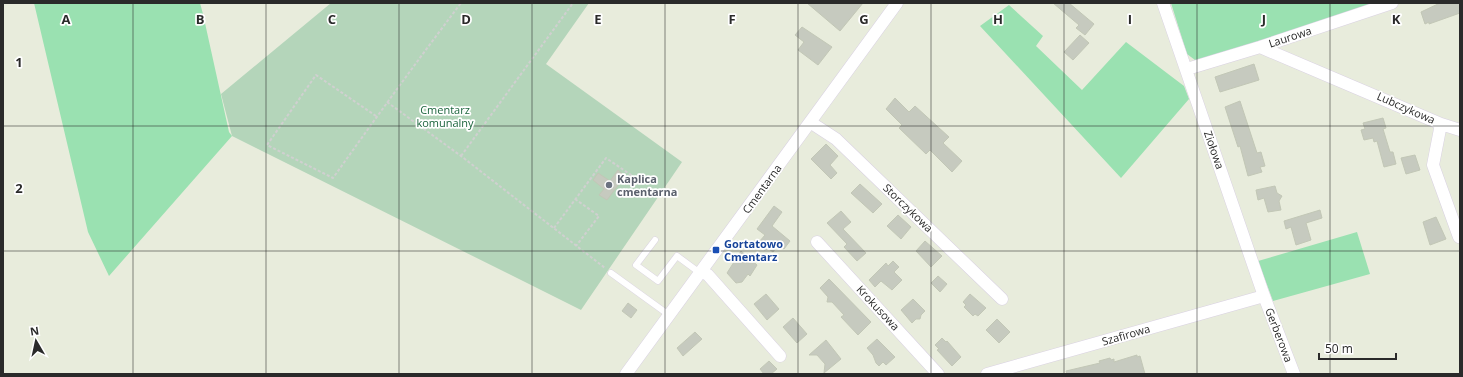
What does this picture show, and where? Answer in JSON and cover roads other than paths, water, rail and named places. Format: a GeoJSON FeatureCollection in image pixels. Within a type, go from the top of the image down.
{"type":"FeatureCollection","features":[{"type":"Feature","properties":{"kind":"street","name":"Cmentarna"},"geometry":{"type":"LineString","coordinates":[[626,374],[897,3]]}},
{"type":"Feature","properties":{"kind":"street","name":"Ziołowa"},"geometry":{"type":"LineString","coordinates":[[1163,3],[1264,296]]}},
{"type":"Feature","properties":{"kind":"street","name":"Laurowa"},"geometry":{"type":"LineString","coordinates":[[1187,69],[1260,47],[1392,3]]}},
{"type":"Feature","properties":{"kind":"street","name":"Lubczykowa"},"geometry":{"type":"LineString","coordinates":[[1260,47],[1441,124],[1433,164],[1459,238]]}},
{"type":"Feature","properties":{"kind":"street","name":"Storczykowa"},"geometry":{"type":"LineString","coordinates":[[810,122],[836,139],[1002,299]]}},
{"type":"Feature","properties":{"kind":"street"},"geometry":{"type":"LineString","coordinates":[[1441,124],[1460,130]]}},
{"type":"Feature","properties":{"kind":"street","name":"Krokusowa"},"geometry":{"type":"LineString","coordinates":[[817,242],[938,374]]}},
{"type":"Feature","properties":{"kind":"street"},"geometry":{"type":"LineString","coordinates":[[700,272],[708,276],[780,356]]}},
{"type":"Feature","properties":{"kind":"street","name":"Szafirowa"},"geometry":{"type":"LineString","coordinates":[[987,374],[1264,296]]}},
{"type":"Feature","properties":{"kind":"street","name":"Gerberowa"},"geometry":{"type":"LineString","coordinates":[[1264,296],[1294,374]]}},
{"type":"Feature","properties":{"kind":"lane"},"geometry":{"type":"LineString","coordinates":[[655,240],[636,265],[658,281],[677,256],[700,272]]}},
{"type":"Feature","properties":{"kind":"lane"},"geometry":{"type":"LineString","coordinates":[[610,272],[670,315]]}},
{"type":"Feature","properties":{"kind":"place","name":"Kaplica cmentarna"},"geometry":{"type":"Point","coordinates":[609,185]}},
{"type":"Feature","properties":{"kind":"place","name":"Gortatowo Cmentarz"},"geometry":{"type":"Point","coordinates":[716,250]}},
{"type":"Feature","properties":{"kind":"park label","name":"Cmentarz komunalny"},"geometry":{"type":"Point","coordinates":[445,116]}}]}
